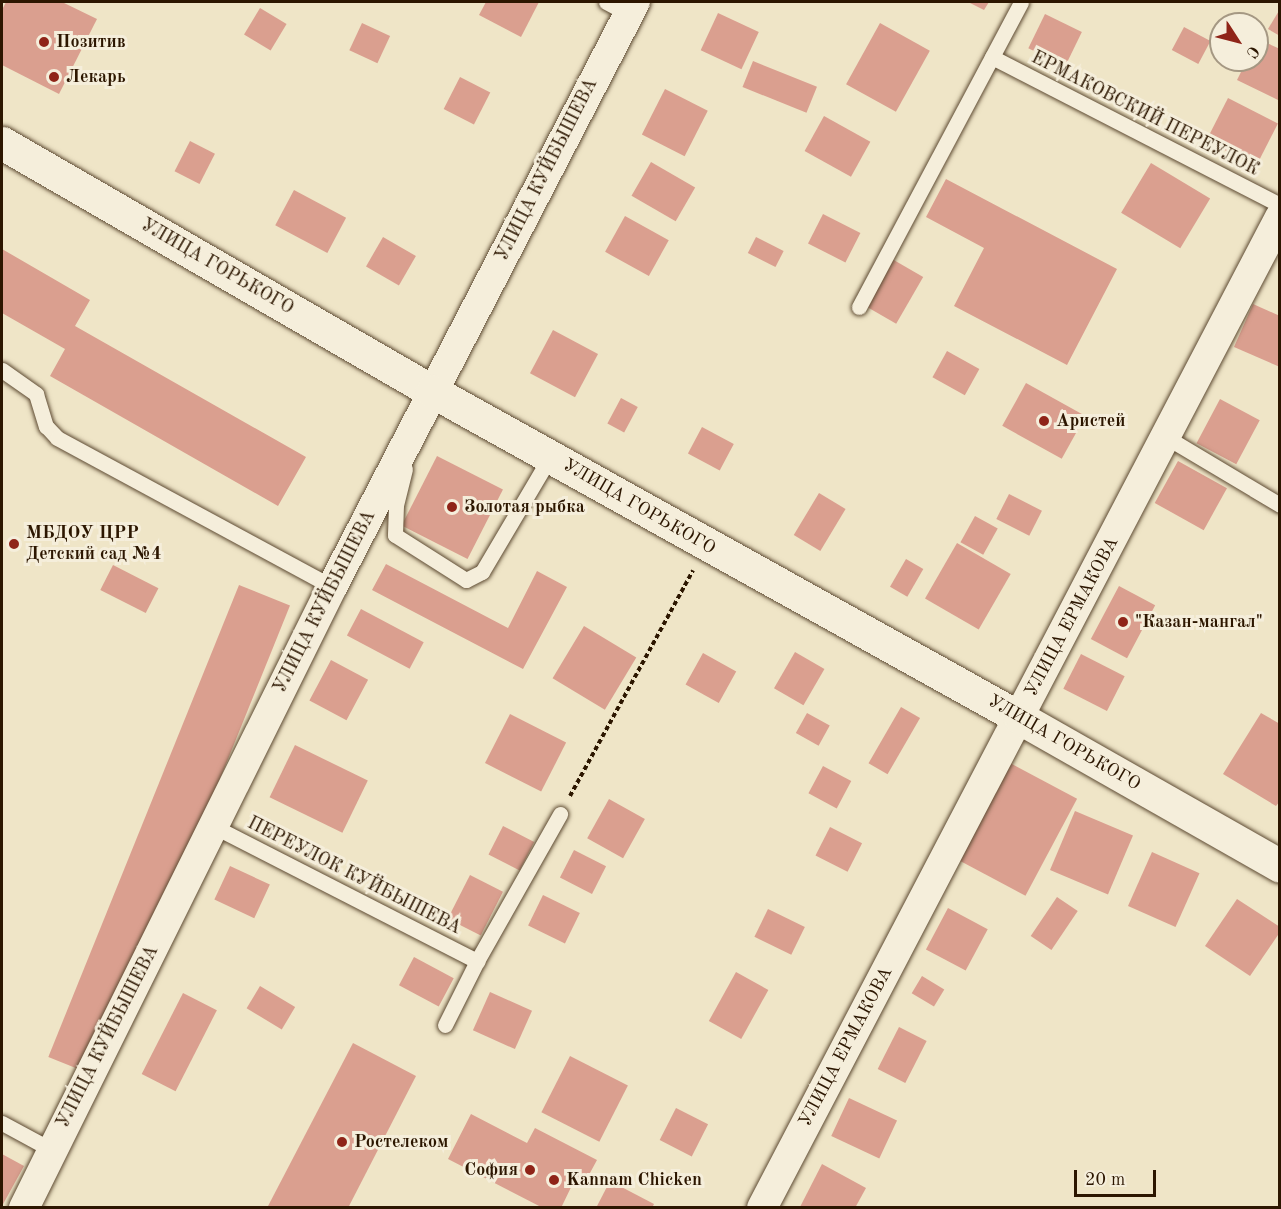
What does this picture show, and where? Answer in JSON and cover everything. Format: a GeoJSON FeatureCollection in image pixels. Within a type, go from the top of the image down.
{"type":"FeatureCollection","features":[{"type":"Feature","properties":{"kind":"main road","name":"УЛИЦА ГОРЬКОГО"},"geometry":{"type":"LineString","coordinates":[[2,143],[432,391],[706,546],[1020,718],[1280,867]]}},
{"type":"Feature","properties":{"kind":"street","name":"УЛИЦА КУЙБЫШЕВА"},"geometry":{"type":"LineString","coordinates":[[24,1208],[623,6]]}},
{"type":"Feature","properties":{"kind":"street","name":"УЛИЦА ЕРМАКОВА"},"geometry":{"type":"LineString","coordinates":[[762,1208],[1280,217]]}},
{"type":"Feature","properties":{"kind":"lane"},"geometry":{"type":"LineString","coordinates":[[859,307],[1021,2]]}},
{"type":"Feature","properties":{"kind":"lane","name":"ЕРМАКОВСКИЙ ПЕРЕУЛОК"},"geometry":{"type":"LineString","coordinates":[[992,57],[1280,206]]}},
{"type":"Feature","properties":{"kind":"lane"},"geometry":{"type":"LineString","coordinates":[[2,370],[36,394],[46,426],[57,438],[332,587]]}},
{"type":"Feature","properties":{"kind":"lane"},"geometry":{"type":"LineString","coordinates":[[416,424],[396,506],[395,535],[466,580],[482,572],[550,457]]}},
{"type":"Feature","properties":{"kind":"lane"},"geometry":{"type":"LineString","coordinates":[[1166,437],[1280,505]]}},
{"type":"Feature","properties":{"kind":"lane"},"geometry":{"type":"LineString","coordinates":[[445,1025],[477,961],[560,814]]}},
{"type":"Feature","properties":{"kind":"lane","name":"ПЕРЕУЛОК КУЙБЫШЕВА"},"geometry":{"type":"LineString","coordinates":[[213,826],[477,961]]}},
{"type":"Feature","properties":{"kind":"lane"},"geometry":{"type":"LineString","coordinates":[[2,1123],[52,1150]]}},
{"type":"Feature","properties":{"kind":"path"},"geometry":{"type":"LineString","coordinates":[[560,814],[706,546]]}},
{"type":"Feature","properties":{"kind":"building","name":"Позитив"},"geometry":{"type":"Polygon","coordinates":[[[6,2],[62,2],[97,19],[59,94],[2,65],[2,10],[6,2]]]}},
{"type":"Feature","properties":{"kind":"building"},"geometry":{"type":"Polygon","coordinates":[[[486,2],[539,2],[521,37],[479,15],[486,2]]]}},
{"type":"Feature","properties":{"kind":"building"},"geometry":{"type":"Polygon","coordinates":[[[968,2],[989,2],[984,10],[968,2]]]}},
{"type":"Feature","properties":{"kind":"building"},"geometry":{"type":"Polygon","coordinates":[[[260,8],[287,24],[271,51],[244,35],[260,8]]]}},
{"type":"Feature","properties":{"kind":"building"},"geometry":{"type":"Polygon","coordinates":[[[1280,9],[1280,36],[1269,27],[1280,9]]]}},
{"type":"Feature","properties":{"kind":"building"},"geometry":{"type":"Polygon","coordinates":[[[718,13],[759,32],[741,69],[701,50],[718,13]]]}},
{"type":"Feature","properties":{"kind":"building"},"geometry":{"type":"Polygon","coordinates":[[[1045,14],[1082,32],[1065,66],[1028,48],[1045,14]]]}},
{"type":"Feature","properties":{"kind":"building"},"geometry":{"type":"Polygon","coordinates":[[[362,23],[390,36],[377,63],[349,50],[362,23]]]}},
{"type":"Feature","properties":{"kind":"building"},"geometry":{"type":"Polygon","coordinates":[[[880,23],[930,51],[896,112],[846,84],[880,23]]]}},
{"type":"Feature","properties":{"kind":"building"},"geometry":{"type":"Polygon","coordinates":[[[1184,27],[1209,40],[1198,64],[1172,50],[1184,27]]]}},
{"type":"Feature","properties":{"kind":"building"},"geometry":{"type":"Polygon","coordinates":[[[1269,44],[1280,49],[1280,101],[1237,80],[1241,72],[1269,72],[1269,44]]]}},
{"type":"Feature","properties":{"kind":"building"},"geometry":{"type":"Polygon","coordinates":[[[753,61],[817,87],[806,113],[743,87],[753,61]]]}},
{"type":"Feature","properties":{"kind":"building"},"geometry":{"type":"Polygon","coordinates":[[[460,77],[490,92],[474,125],[444,109],[460,77]]]}},
{"type":"Feature","properties":{"kind":"building"},"geometry":{"type":"Polygon","coordinates":[[[665,89],[708,111],[685,156],[642,134],[665,89]]]}},
{"type":"Feature","properties":{"kind":"building"},"geometry":{"type":"Polygon","coordinates":[[[1228,98],[1278,123],[1256,166],[1206,141],[1228,98]]]}},
{"type":"Feature","properties":{"kind":"building"},"geometry":{"type":"Polygon","coordinates":[[[824,116],[870,142],[851,177],[805,151],[824,116]]]}},
{"type":"Feature","properties":{"kind":"building"},"geometry":{"type":"Polygon","coordinates":[[[190,141],[215,154],[200,184],[175,171],[190,141]]]}},
{"type":"Feature","properties":{"kind":"building"},"geometry":{"type":"Polygon","coordinates":[[[651,162],[695,188],[676,221],[632,196],[651,162]]]}},
{"type":"Feature","properties":{"kind":"building"},"geometry":{"type":"Polygon","coordinates":[[[1151,163],[1210,199],[1180,248],[1121,213],[1151,163]]]}},
{"type":"Feature","properties":{"kind":"building"},"geometry":{"type":"Polygon","coordinates":[[[946,179],[1117,269],[1067,365],[954,306],[984,248],[926,217],[946,179]]]}},
{"type":"Feature","properties":{"kind":"building"},"geometry":{"type":"Polygon","coordinates":[[[294,190],[346,218],[327,253],[275,225],[294,190]]]}},
{"type":"Feature","properties":{"kind":"building"},"geometry":{"type":"Polygon","coordinates":[[[823,214],[860,233],[845,262],[808,243],[823,214]]]}},
{"type":"Feature","properties":{"kind":"building"},"geometry":{"type":"Polygon","coordinates":[[[625,216],[669,240],[649,276],[605,252],[625,216]]]}},
{"type":"Feature","properties":{"kind":"building"},"geometry":{"type":"Polygon","coordinates":[[[383,237],[416,256],[399,285],[366,266],[383,237]]]}},
{"type":"Feature","properties":{"kind":"building"},"geometry":{"type":"Polygon","coordinates":[[[756,237],[784,251],[775,267],[748,253],[756,237]]]}},
{"type":"Feature","properties":{"kind":"building"},"geometry":{"type":"Polygon","coordinates":[[[2,249],[90,300],[75,326],[306,457],[278,506],[50,376],[65,349],[2,313],[2,249]]]}},
{"type":"Feature","properties":{"kind":"building"},"geometry":{"type":"Polygon","coordinates":[[[892,259],[923,277],[896,324],[865,306],[892,259]]]}},
{"type":"Feature","properties":{"kind":"building"},"geometry":{"type":"Polygon","coordinates":[[[1253,304],[1280,316],[1280,367],[1234,347],[1253,304]]]}},
{"type":"Feature","properties":{"kind":"building"},"geometry":{"type":"Polygon","coordinates":[[[553,330],[598,354],[575,397],[530,373],[553,330]]]}},
{"type":"Feature","properties":{"kind":"building"},"geometry":{"type":"Polygon","coordinates":[[[947,351],[979,369],[965,395],[932,377],[947,351]]]}},
{"type":"Feature","properties":{"kind":"building","name":"Аристей"},"geometry":{"type":"Polygon","coordinates":[[[1026,383],[1085,416],[1062,459],[1002,426],[1026,383]]]}},
{"type":"Feature","properties":{"kind":"building"},"geometry":{"type":"Polygon","coordinates":[[[621,398],[638,407],[624,433],[607,424],[621,398]]]}},
{"type":"Feature","properties":{"kind":"building"},"geometry":{"type":"Polygon","coordinates":[[[1220,399],[1260,420],[1236,464],[1197,443],[1220,399]]]}},
{"type":"Feature","properties":{"kind":"building"},"geometry":{"type":"Polygon","coordinates":[[[702,427],[734,444],[720,470],[688,453],[702,427]]]}},
{"type":"Feature","properties":{"kind":"building","name":"Золотая рыбка"},"geometry":{"type":"Polygon","coordinates":[[[437,456],[503,490],[468,559],[402,525],[437,456]]]}},
{"type":"Feature","properties":{"kind":"building"},"geometry":{"type":"Polygon","coordinates":[[[1178,461],[1227,488],[1204,530],[1155,503],[1178,461]]]}},
{"type":"Feature","properties":{"kind":"building"},"geometry":{"type":"Polygon","coordinates":[[[819,493],[846,509],[820,551],[794,535],[819,493]]]}},
{"type":"Feature","properties":{"kind":"building"},"geometry":{"type":"Polygon","coordinates":[[[1009,494],[1042,511],[1029,536],[996,519],[1009,494]]]}},
{"type":"Feature","properties":{"kind":"building"},"geometry":{"type":"Polygon","coordinates":[[[975,516],[998,529],[983,555],[960,542],[975,516]]]}},
{"type":"Feature","properties":{"kind":"building"},"geometry":{"type":"Polygon","coordinates":[[[957,543],[1011,574],[979,629],[925,598],[957,543]]]}},
{"type":"Feature","properties":{"kind":"building"},"geometry":{"type":"Polygon","coordinates":[[[906,559],[923,569],[907,597],[890,587],[906,559]]]}},
{"type":"Feature","properties":{"kind":"building"},"geometry":{"type":"Polygon","coordinates":[[[386,564],[508,628],[537,571],[567,587],[523,669],[372,590],[386,564]]]}},
{"type":"Feature","properties":{"kind":"building"},"geometry":{"type":"Polygon","coordinates":[[[113,565],[158,588],[146,613],[100,590],[113,565]]]}},
{"type":"Feature","properties":{"kind":"building"},"geometry":{"type":"Polygon","coordinates":[[[239,585],[290,606],[99,1078],[48,1057],[239,585]]]}},
{"type":"Feature","properties":{"kind":"building","name":"\"Казан-мангал\""},"geometry":{"type":"Polygon","coordinates":[[[1119,586],[1155,605],[1127,658],[1091,639],[1119,586]]]}},
{"type":"Feature","properties":{"kind":"building"},"geometry":{"type":"Polygon","coordinates":[[[361,609],[424,642],[410,669],[347,635],[361,609]]]}},
{"type":"Feature","properties":{"kind":"building"},"geometry":{"type":"Polygon","coordinates":[[[584,626],[636,657],[605,710],[553,678],[584,626]]]}},
{"type":"Feature","properties":{"kind":"building"},"geometry":{"type":"Polygon","coordinates":[[[795,652],[824,669],[803,705],[774,688],[795,652]]]}},
{"type":"Feature","properties":{"kind":"building"},"geometry":{"type":"Polygon","coordinates":[[[703,653],[736,671],[719,703],[686,684],[703,653]]]}},
{"type":"Feature","properties":{"kind":"building"},"geometry":{"type":"Polygon","coordinates":[[[1081,654],[1125,676],[1107,711],[1063,689],[1081,654]]]}},
{"type":"Feature","properties":{"kind":"building"},"geometry":{"type":"Polygon","coordinates":[[[331,660],[368,680],[346,720],[309,701],[331,660]]]}},
{"type":"Feature","properties":{"kind":"building"},"geometry":{"type":"Polygon","coordinates":[[[901,707],[920,718],[888,774],[868,763],[901,707]]]}},
{"type":"Feature","properties":{"kind":"building"},"geometry":{"type":"Polygon","coordinates":[[[807,713],[830,726],[819,746],[796,733],[807,713]]]}},
{"type":"Feature","properties":{"kind":"building"},"geometry":{"type":"Polygon","coordinates":[[[1261,713],[1280,724],[1280,801],[1276,806],[1223,774],[1261,713]]]}},
{"type":"Feature","properties":{"kind":"building"},"geometry":{"type":"Polygon","coordinates":[[[510,714],[566,743],[541,792],[485,763],[510,714]]]}},
{"type":"Feature","properties":{"kind":"building"},"geometry":{"type":"Polygon","coordinates":[[[295,745],[368,781],[342,833],[270,797],[295,745]]]}},
{"type":"Feature","properties":{"kind":"building"},"geometry":{"type":"Polygon","coordinates":[[[1010,763],[1077,799],[1025,896],[958,860],[1010,763]]]}},
{"type":"Feature","properties":{"kind":"building"},"geometry":{"type":"Polygon","coordinates":[[[823,766],[851,781],[837,808],[808,793],[823,766]]]}},
{"type":"Feature","properties":{"kind":"building"},"geometry":{"type":"Polygon","coordinates":[[[609,799],[645,819],[623,858],[587,838],[609,799]]]}},
{"type":"Feature","properties":{"kind":"building"},"geometry":{"type":"Polygon","coordinates":[[[1075,811],[1133,836],[1108,895],[1050,870],[1075,811]]]}},
{"type":"Feature","properties":{"kind":"building"},"geometry":{"type":"Polygon","coordinates":[[[503,826],[534,842],[520,870],[488,855],[503,826]]]}},
{"type":"Feature","properties":{"kind":"building"},"geometry":{"type":"Polygon","coordinates":[[[830,827],[862,843],[848,872],[815,856],[830,827]]]}},
{"type":"Feature","properties":{"kind":"building"},"geometry":{"type":"Polygon","coordinates":[[[574,850],[606,866],[592,894],[560,878],[574,850]]]}},
{"type":"Feature","properties":{"kind":"building"},"geometry":{"type":"Polygon","coordinates":[[[1152,852],[1200,873],[1176,927],[1128,906],[1152,852]]]}},
{"type":"Feature","properties":{"kind":"building"},"geometry":{"type":"Polygon","coordinates":[[[230,866],[270,885],[254,918],[214,900],[230,866]]]}},
{"type":"Feature","properties":{"kind":"building"},"geometry":{"type":"Polygon","coordinates":[[[470,875],[503,892],[481,935],[448,919],[470,875]]]}},
{"type":"Feature","properties":{"kind":"building"},"geometry":{"type":"Polygon","coordinates":[[[543,895],[580,913],[565,944],[528,926],[543,895]]]}},
{"type":"Feature","properties":{"kind":"building"},"geometry":{"type":"Polygon","coordinates":[[[1057,897],[1078,911],[1051,950],[1031,936],[1057,897]]]}},
{"type":"Feature","properties":{"kind":"building"},"geometry":{"type":"Polygon","coordinates":[[[1237,899],[1280,927],[1280,932],[1250,976],[1205,946],[1237,899]]]}},
{"type":"Feature","properties":{"kind":"building"},"geometry":{"type":"Polygon","coordinates":[[[948,908],[988,929],[966,971],[926,949],[948,908]]]}},
{"type":"Feature","properties":{"kind":"building"},"geometry":{"type":"Polygon","coordinates":[[[768,909],[805,927],[791,955],[754,937],[768,909]]]}},
{"type":"Feature","properties":{"kind":"building"},"geometry":{"type":"Polygon","coordinates":[[[414,957],[454,978],[439,1006],[399,985],[414,957]]]}},
{"type":"Feature","properties":{"kind":"building"},"geometry":{"type":"Polygon","coordinates":[[[736,972],[768,990],[741,1039],[709,1021],[736,972]]]}},
{"type":"Feature","properties":{"kind":"building"},"geometry":{"type":"Polygon","coordinates":[[[922,976],[944,989],[934,1007],[912,993],[922,976]]]}},
{"type":"Feature","properties":{"kind":"building"},"geometry":{"type":"Polygon","coordinates":[[[260,986],[295,1007],[282,1029],[247,1008],[260,986]]]}},
{"type":"Feature","properties":{"kind":"building"},"geometry":{"type":"Polygon","coordinates":[[[490,992],[532,1011],[515,1049],[473,1030],[490,992]]]}},
{"type":"Feature","properties":{"kind":"building"},"geometry":{"type":"Polygon","coordinates":[[[183,993],[217,1010],[176,1091],[142,1074],[183,993]]]}},
{"type":"Feature","properties":{"kind":"building"},"geometry":{"type":"Polygon","coordinates":[[[899,1027],[927,1041],[905,1083],[878,1069],[899,1027]]]}},
{"type":"Feature","properties":{"kind":"building","name":"Ростелеком"},"geometry":{"type":"Polygon","coordinates":[[[353,1043],[416,1076],[348,1208],[267,1208],[353,1043]]]}},
{"type":"Feature","properties":{"kind":"building"},"geometry":{"type":"Polygon","coordinates":[[[570,1056],[628,1086],[599,1142],[541,1112],[570,1056]]]}},
{"type":"Feature","properties":{"kind":"building"},"geometry":{"type":"Polygon","coordinates":[[[849,1098],[897,1120],[879,1158],[831,1136],[849,1098]]]}},
{"type":"Feature","properties":{"kind":"building"},"geometry":{"type":"Polygon","coordinates":[[[676,1108],[708,1124],[692,1156],[660,1140],[676,1108]]]}},
{"type":"Feature","properties":{"kind":"building","name":"София"},"geometry":{"type":"Polygon","coordinates":[[[471,1114],[527,1143],[535,1128],[597,1160],[584,1184],[575,1179],[561,1208],[543,1208],[448,1159],[471,1114]]]}},
{"type":"Feature","properties":{"kind":"building"},"geometry":{"type":"Polygon","coordinates":[[[2,1154],[24,1166],[2,1206],[2,1154]]]}},
{"type":"Feature","properties":{"kind":"building"},"geometry":{"type":"Polygon","coordinates":[[[822,1164],[866,1188],[855,1208],[800,1207],[822,1164]]]}},
{"type":"Feature","properties":{"kind":"building"},"geometry":{"type":"Polygon","coordinates":[[[610,1181],[654,1204],[652,1208],[596,1208],[610,1181]]]}},
{"type":"Feature","properties":{"kind":"place","name":"Позитив"},"geometry":{"type":"Point","coordinates":[44,42]}},
{"type":"Feature","properties":{"kind":"place","name":"Лекарь"},"geometry":{"type":"Point","coordinates":[54,77]}},
{"type":"Feature","properties":{"kind":"place","name":"Аристей"},"geometry":{"type":"Point","coordinates":[1044,421]}},
{"type":"Feature","properties":{"kind":"place","name":"Золотая рыбка"},"geometry":{"type":"Point","coordinates":[452,507]}},
{"type":"Feature","properties":{"kind":"place","name":"МБДОУ ЦРР Детский сад №4"},"geometry":{"type":"Point","coordinates":[14,544]}},
{"type":"Feature","properties":{"kind":"place","name":"\"Казан-мангал\""},"geometry":{"type":"Point","coordinates":[1123,622]}},
{"type":"Feature","properties":{"kind":"place","name":"Ростелеком"},"geometry":{"type":"Point","coordinates":[342,1142]}},
{"type":"Feature","properties":{"kind":"place","name":"София"},"geometry":{"type":"Point","coordinates":[530,1170]}},
{"type":"Feature","properties":{"kind":"place","name":"Kannam Chicken"},"geometry":{"type":"Point","coordinates":[554,1180]}}]}
